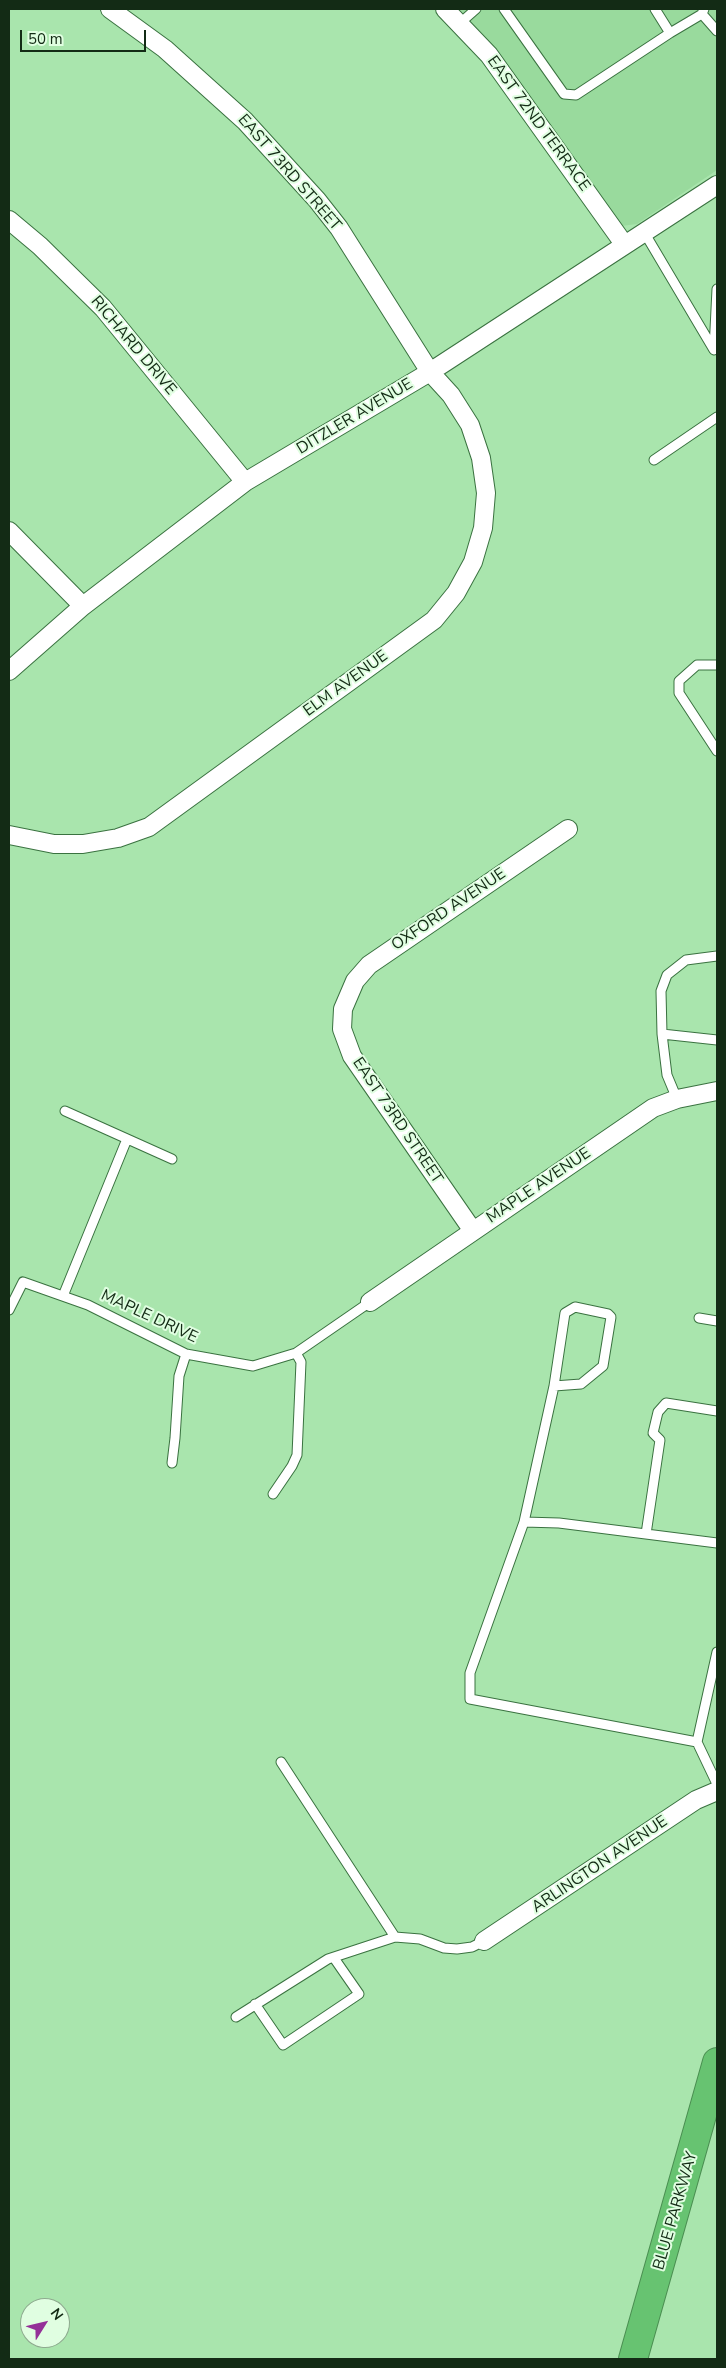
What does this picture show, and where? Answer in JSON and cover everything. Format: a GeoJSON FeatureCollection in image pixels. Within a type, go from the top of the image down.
{"type":"FeatureCollection","features":[{"type":"Feature","properties":{"kind":"highway","name":"BLUE PARKWAY"},"geometry":{"type":"LineString","coordinates":[[633,2359],[717,2062]]}},
{"type":"Feature","properties":{"kind":"street","name":"EAST 73RD STREET"},"geometry":{"type":"LineString","coordinates":[[110,9],[165,49],[245,121],[317,200],[339,228],[430,372]]}},
{"type":"Feature","properties":{"kind":"street","name":"EAST 72ND TERRACE"},"geometry":{"type":"LineString","coordinates":[[445,9],[489,55],[624,244]]}},
{"type":"Feature","properties":{"kind":"street","name":"DITZLER AVENUE"},"geometry":{"type":"LineString","coordinates":[[9,670],[83,606],[246,482],[430,372],[717,185]]}},
{"type":"Feature","properties":{"kind":"street","name":"RICHARD DRIVE"},"geometry":{"type":"LineString","coordinates":[[9,220],[40,246],[103,308],[246,482]]}},
{"type":"Feature","properties":{"kind":"street","name":"ELM AVENUE"},"geometry":{"type":"LineString","coordinates":[[9,835],[54,844],[83,844],[118,838],[149,827],[434,620],[456,593],[473,562],[483,528],[486,493],[481,458],[470,425],[451,395],[430,372]]}},
{"type":"Feature","properties":{"kind":"street"},"geometry":{"type":"LineString","coordinates":[[9,531],[83,606]]}},
{"type":"Feature","properties":{"kind":"street","name":"OXFORD AVENUE"},"geometry":{"type":"LineString","coordinates":[[345,1004],[355,981],[369,965],[568,829]]}},
{"type":"Feature","properties":{"kind":"street","name":"EAST 73RD STREET"},"geometry":{"type":"LineString","coordinates":[[345,1004],[342,1029],[352,1056],[473,1231]]}},
{"type":"Feature","properties":{"kind":"street","name":"MAPLE AVENUE"},"geometry":{"type":"LineString","coordinates":[[370,1302],[654,1108],[677,1099],[717,1090]]}},
{"type":"Feature","properties":{"kind":"street","name":"ARLINGTON AVENUE"},"geometry":{"type":"LineString","coordinates":[[484,1941],[696,1800],[717,1791]]}},
{"type":"Feature","properties":{"kind":"lane"},"geometry":{"type":"LineString","coordinates":[[460,24],[476,9]]}},
{"type":"Feature","properties":{"kind":"lane"},"geometry":{"type":"LineString","coordinates":[[504,9],[564,94],[576,95],[703,11],[717,32]]}},
{"type":"Feature","properties":{"kind":"lane"},"geometry":{"type":"LineString","coordinates":[[655,9],[670,33]]}},
{"type":"Feature","properties":{"kind":"lane"},"geometry":{"type":"LineString","coordinates":[[644,232],[715,353]]}},
{"type":"Feature","properties":{"kind":"lane"},"geometry":{"type":"LineString","coordinates":[[715,353],[717,289]]}},
{"type":"Feature","properties":{"kind":"lane"},"geometry":{"type":"LineString","coordinates":[[654,460],[717,417]]}},
{"type":"Feature","properties":{"kind":"lane"},"geometry":{"type":"LineString","coordinates":[[717,664],[697,665],[680,681],[678,694],[717,751]]}},
{"type":"Feature","properties":{"kind":"lane"},"geometry":{"type":"LineString","coordinates":[[677,1099],[667,1075],[662,1034],[661,992],[667,975],[686,960],[717,956]]}},
{"type":"Feature","properties":{"kind":"lane"},"geometry":{"type":"LineString","coordinates":[[662,1034],[717,1040]]}},
{"type":"Feature","properties":{"kind":"lane"},"geometry":{"type":"LineString","coordinates":[[64,1111],[172,1159]]}},
{"type":"Feature","properties":{"kind":"lane"},"geometry":{"type":"LineString","coordinates":[[62,1296],[127,1139]]}},
{"type":"Feature","properties":{"kind":"lane","name":"MAPLE DRIVE"},"geometry":{"type":"LineString","coordinates":[[9,1310],[23,1282],[88,1305],[186,1354],[253,1366],[296,1353],[370,1302]]}},
{"type":"Feature","properties":{"kind":"lane"},"geometry":{"type":"LineString","coordinates":[[554,1386],[581,1384],[602,1366],[612,1317],[608,1314],[575,1307],[565,1313],[554,1386],[524,1522],[470,1672],[470,1699],[697,1742]]}},
{"type":"Feature","properties":{"kind":"lane"},"geometry":{"type":"LineString","coordinates":[[699,1318],[717,1321]]}},
{"type":"Feature","properties":{"kind":"lane"},"geometry":{"type":"LineString","coordinates":[[273,1494],[292,1466],[297,1455],[301,1362],[296,1353]]}},
{"type":"Feature","properties":{"kind":"lane"},"geometry":{"type":"LineString","coordinates":[[172,1463],[179,1376],[186,1354]]}},
{"type":"Feature","properties":{"kind":"lane"},"geometry":{"type":"LineString","coordinates":[[646,1534],[660,1440],[653,1433],[658,1412],[666,1403],[717,1411]]}},
{"type":"Feature","properties":{"kind":"lane"},"geometry":{"type":"LineString","coordinates":[[524,1522],[560,1523],[717,1543]]}},
{"type":"Feature","properties":{"kind":"lane"},"geometry":{"type":"LineString","coordinates":[[717,1652],[697,1742],[717,1784]]}},
{"type":"Feature","properties":{"kind":"lane"},"geometry":{"type":"LineString","coordinates":[[281,1762],[395,1938]]}},
{"type":"Feature","properties":{"kind":"lane"},"geometry":{"type":"LineString","coordinates":[[236,2017],[310,1970],[334,1958],[395,1938],[420,1939],[444,1948],[457,1950],[472,1947],[484,1941]]}},
{"type":"Feature","properties":{"kind":"lane"},"geometry":{"type":"LineString","coordinates":[[255,2004],[283,2045],[359,1994],[334,1958]]}},
{"type":"Feature","properties":{"kind":"shaded area"},"geometry":{"type":"Polygon","coordinates":[[[460,9],[717,9],[717,170],[637,224],[621,226],[616,222],[534,101],[460,9]]]}}]}
